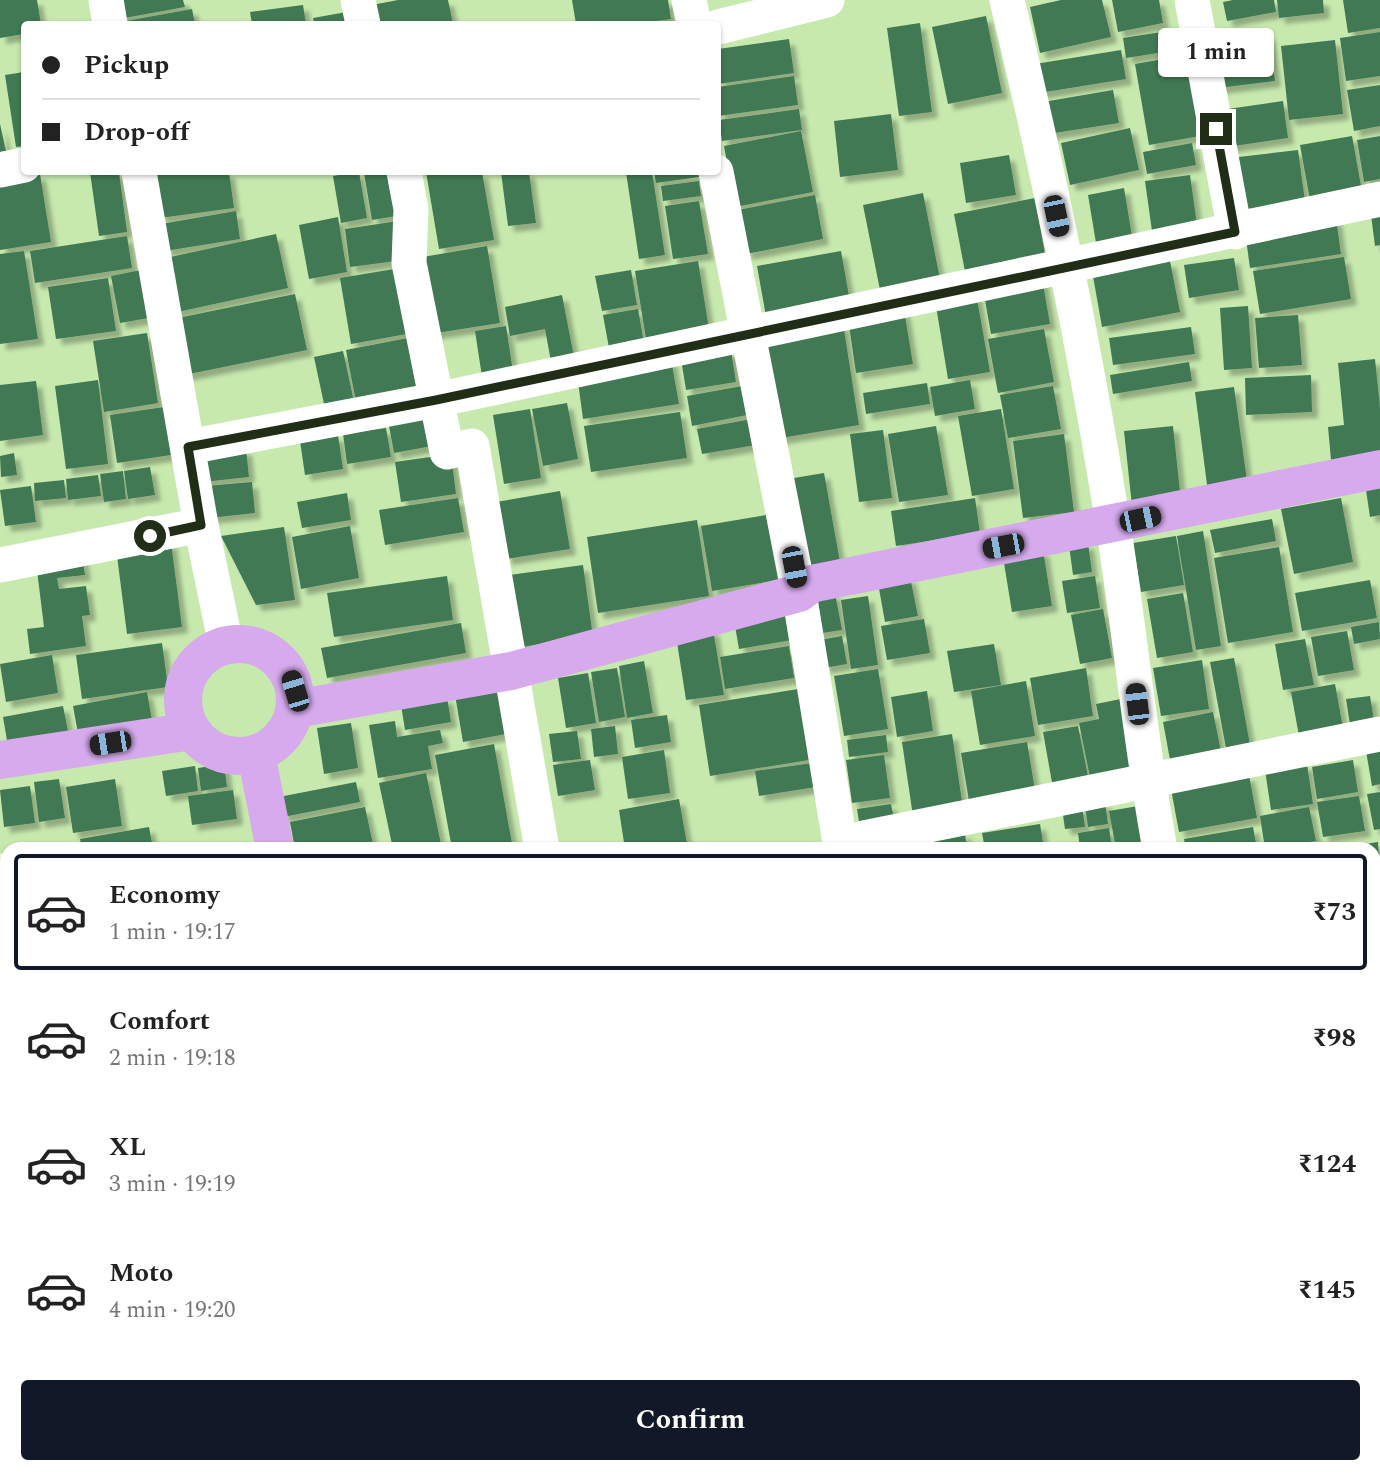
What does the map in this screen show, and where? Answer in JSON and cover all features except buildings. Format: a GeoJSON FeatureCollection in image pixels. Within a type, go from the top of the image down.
{"type":"FeatureCollection","features":[{"type":"Feature","properties":{"kind":"main road"},"geometry":{"type":"LineString","coordinates":[[295,709],[511,671],[799,593],[811,584],[1380,470]]}},
{"type":"Feature","properties":{"kind":"main road"},"geometry":{"type":"LineString","coordinates":[[245,644],[263,649],[278,659],[289,673],[295,691],[295,709],[288,729],[274,744],[256,754],[238,756],[220,752],[204,744],[192,731],[184,710],[184,689],[192,669],[207,654],[226,645],[245,644]]}},
{"type":"Feature","properties":{"kind":"main road"},"geometry":{"type":"LineString","coordinates":[[0,761],[192,731]]}},
{"type":"Feature","properties":{"kind":"main road"},"geometry":{"type":"LineString","coordinates":[[256,754],[274,842]]}},
{"type":"Feature","properties":{"kind":"street"},"geometry":{"type":"LineString","coordinates":[[106,0],[110,21]]}},
{"type":"Feature","properties":{"kind":"street"},"geometry":{"type":"LineString","coordinates":[[358,0],[362,21]]}},
{"type":"Feature","properties":{"kind":"street"},"geometry":{"type":"LineString","coordinates":[[689,0],[693,21]]}},
{"type":"Feature","properties":{"kind":"street"},"geometry":{"type":"LineString","coordinates":[[721,26],[827,0]]}},
{"type":"Feature","properties":{"kind":"street"},"geometry":{"type":"LineString","coordinates":[[1007,0],[1067,267],[1113,524],[1147,780],[1159,842]]}},
{"type":"Feature","properties":{"kind":"street"},"geometry":{"type":"LineString","coordinates":[[1192,0],[1235,232]]}},
{"type":"Feature","properties":{"kind":"street"},"geometry":{"type":"LineString","coordinates":[[0,170],[21,166]]}},
{"type":"Feature","properties":{"kind":"street"},"geometry":{"type":"LineString","coordinates":[[140,175],[201,525],[226,645]]}},
{"type":"Feature","properties":{"kind":"street"},"geometry":{"type":"LineString","coordinates":[[405,175],[411,209],[409,263],[436,400],[447,452],[472,446],[541,842]]}},
{"type":"Feature","properties":{"kind":"street"},"geometry":{"type":"LineString","coordinates":[[717,175],[799,593],[843,842]]}},
{"type":"Feature","properties":{"kind":"street"},"geometry":{"type":"LineString","coordinates":[[188,447],[436,400],[1380,199]]}},
{"type":"Feature","properties":{"kind":"street"},"geometry":{"type":"LineString","coordinates":[[0,565],[201,525]]}},
{"type":"Feature","properties":{"kind":"street"},"geometry":{"type":"LineString","coordinates":[[857,842],[864,838],[1380,734]]}},
{"type":"Feature","properties":{"kind":"route"},"geometry":{"type":"LineString","coordinates":[[150,536],[201,525],[188,447],[436,400],[1235,232],[1216,129]]}}]}
